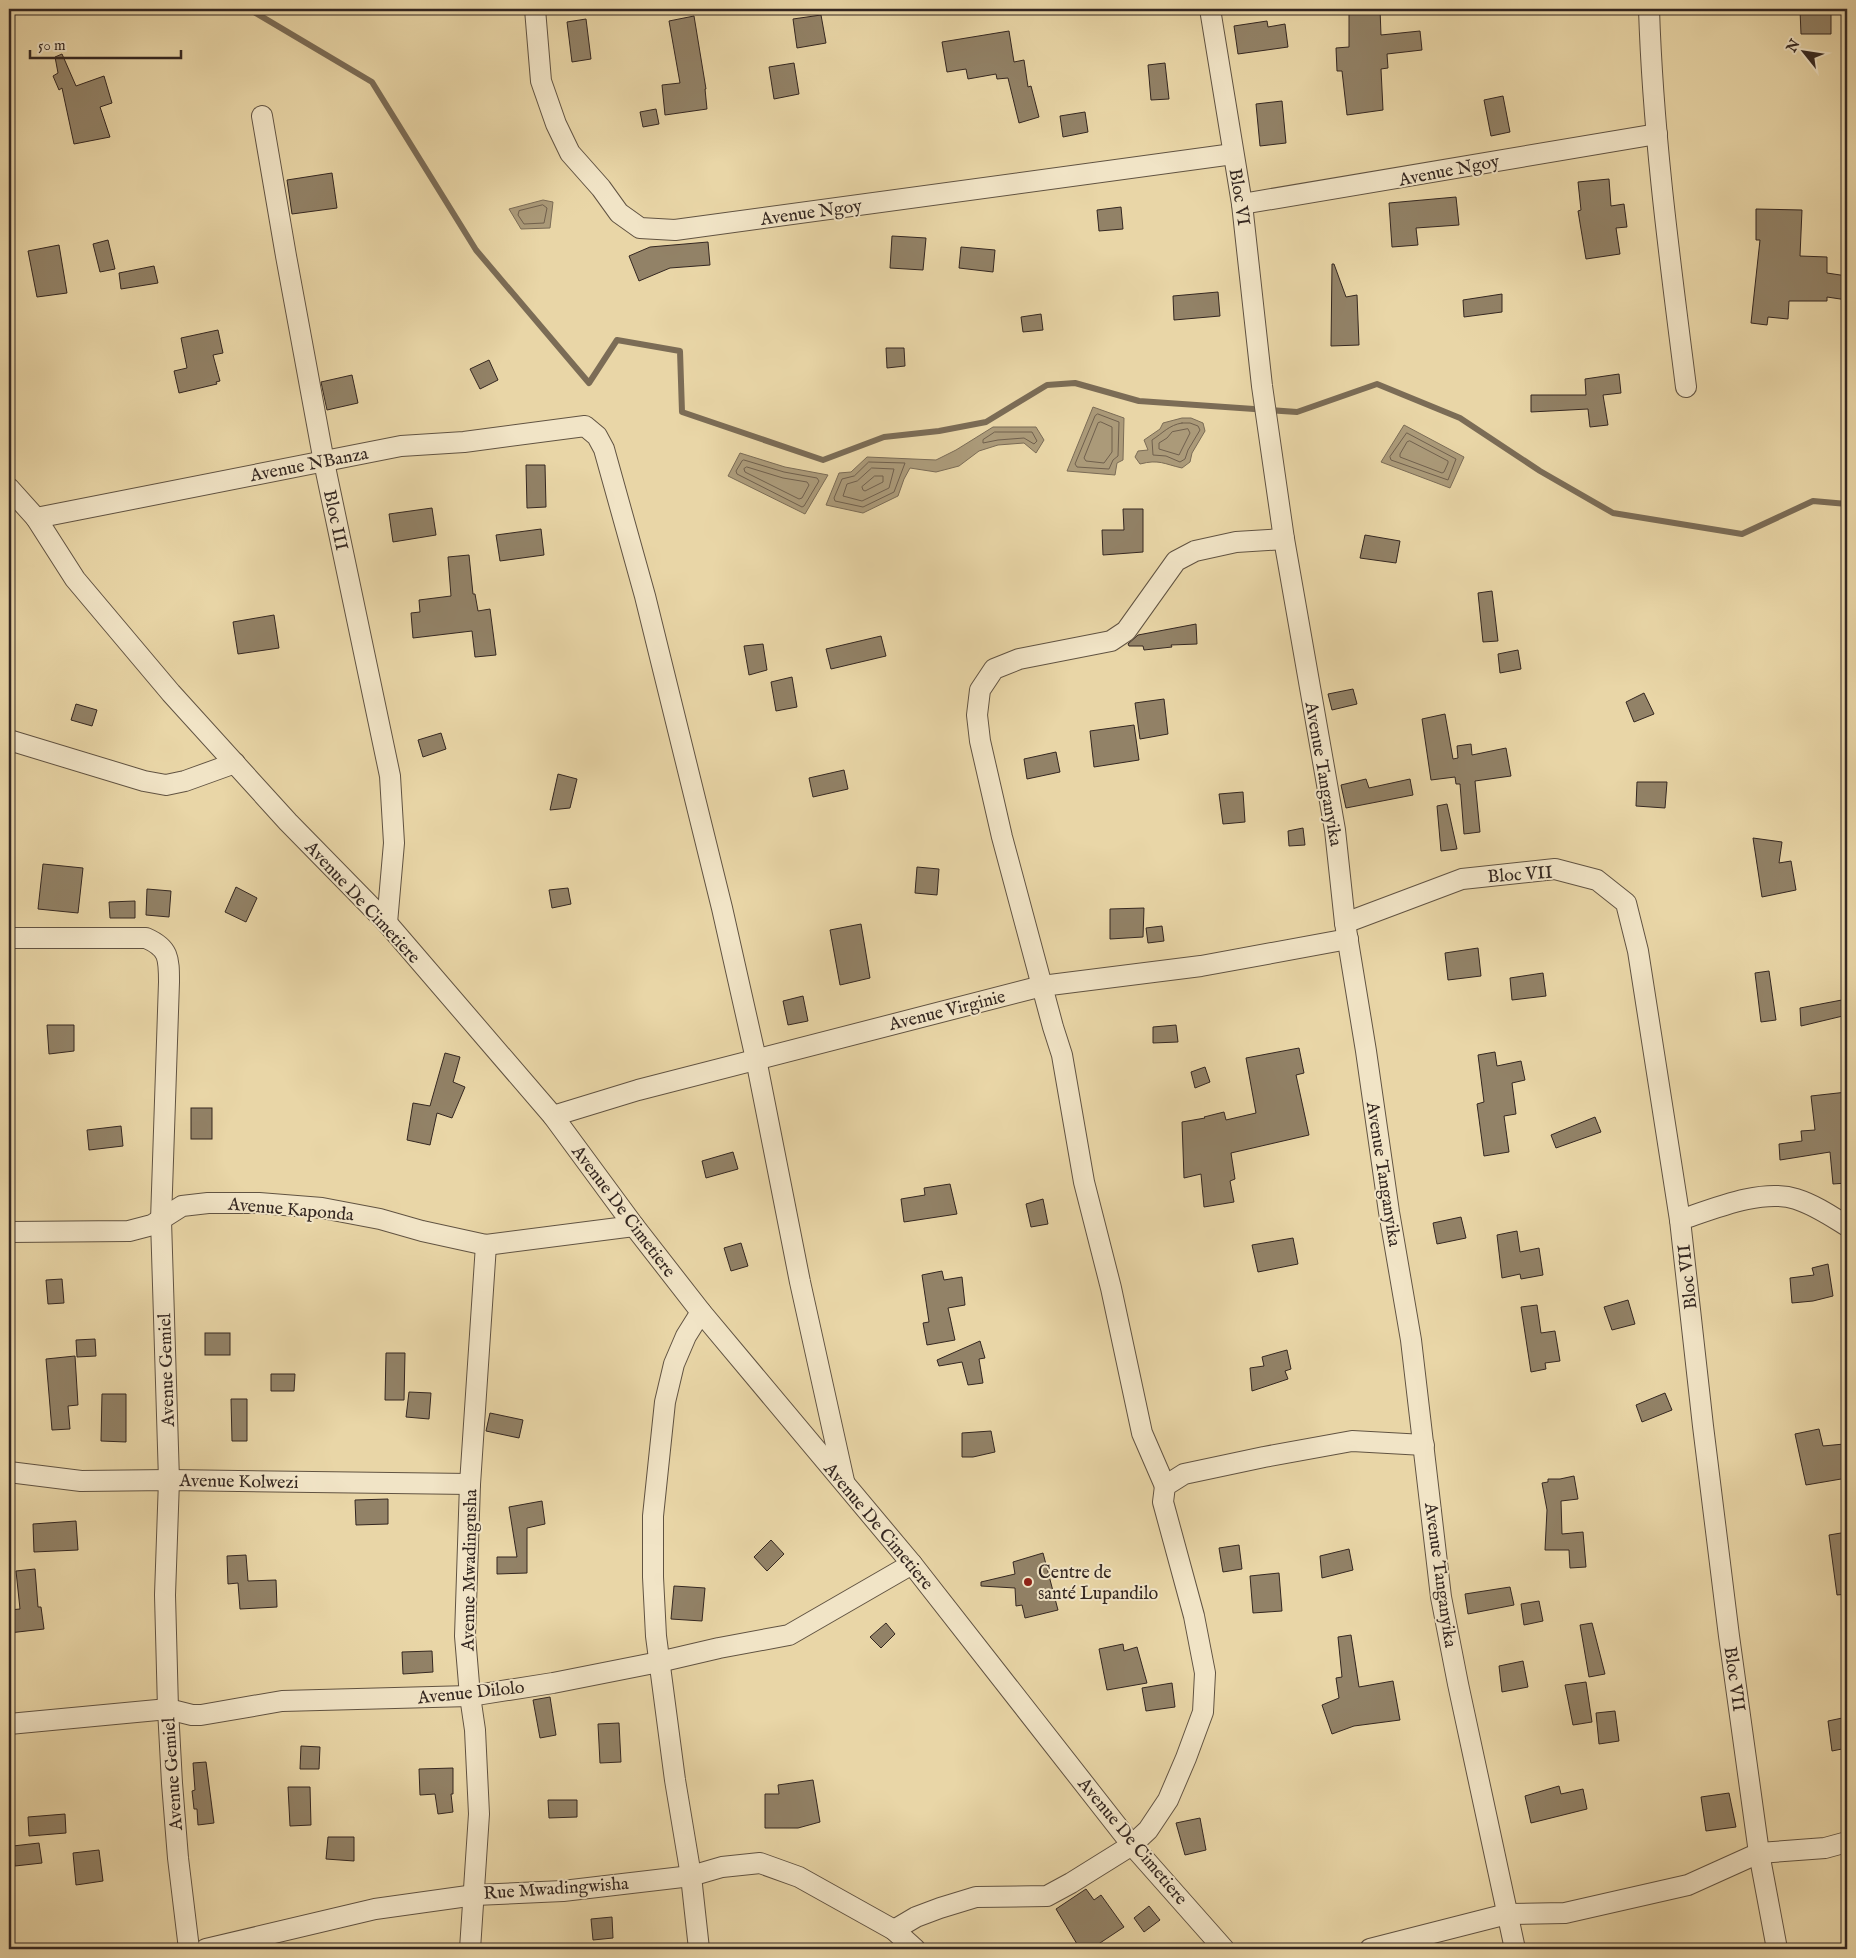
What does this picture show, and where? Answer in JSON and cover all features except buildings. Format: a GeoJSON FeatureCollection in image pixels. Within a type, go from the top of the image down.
{"type":"FeatureCollection","features":[{"type":"Feature","properties":{"kind":"street","name":"Avenue Ngoy"},"geometry":{"type":"LineString","coordinates":[[534,9],[541,81],[556,124],[570,152],[601,188],[619,213],[640,228],[676,230],[1233,154]]}},
{"type":"Feature","properties":{"kind":"street","name":"Bloc VI"},"geometry":{"type":"LineString","coordinates":[[1210,9],[1242,204],[1262,386],[1269,432]]}},
{"type":"Feature","properties":{"kind":"street"},"geometry":{"type":"LineString","coordinates":[[1649,9],[1664,211],[1686,387]]}},
{"type":"Feature","properties":{"kind":"street","name":"Bloc III"},"geometry":{"type":"LineString","coordinates":[[262,116],[324,462],[390,776],[394,843],[387,924]]}},
{"type":"Feature","properties":{"kind":"street","name":"Avenue Ngoy"},"geometry":{"type":"LineString","coordinates":[[1242,204],[1383,182],[1657,134]]}},
{"type":"Feature","properties":{"kind":"street","name":"Avenue NBanza"},"geometry":{"type":"LineString","coordinates":[[36,518],[400,446],[464,442],[585,426],[597,436],[604,448],[645,596],[720,898],[756,1059]]}},
{"type":"Feature","properties":{"kind":"street","name":"Avenue Tanganyika"},"geometry":{"type":"LineString","coordinates":[[1269,432],[1284,539],[1335,830],[1346,931],[1389,1212],[1411,1340],[1441,1597],[1507,1914],[1516,1949]]}},
{"type":"Feature","properties":{"kind":"street","name":"Avenue De Cimetiere"},"geometry":{"type":"LineString","coordinates":[[9,488],[36,518],[75,579],[171,692],[288,822],[387,924],[553,1116],[634,1226],[701,1312],[912,1564],[1132,1845],[1224,1949]]}},
{"type":"Feature","properties":{"kind":"street"},"geometry":{"type":"LineString","coordinates":[[894,1930],[940,1908],[976,1897],[1047,1896],[1132,1845],[1148,1830],[1168,1800],[1203,1712],[1205,1673],[1194,1616],[1163,1502],[1165,1486],[1142,1434],[1112,1288],[1084,1182],[1062,1055],[1002,837],[980,741],[977,715],[980,690],[994,669],[1019,659],[1111,640],[1126,631],[1176,561],[1195,551],[1236,542],[1284,539]]}},
{"type":"Feature","properties":{"kind":"street"},"geometry":{"type":"LineString","coordinates":[[9,740],[144,781],[166,785],[185,781],[235,763]]}},
{"type":"Feature","properties":{"kind":"street","name":"Bloc VII"},"geometry":{"type":"LineString","coordinates":[[1346,931],[1462,879],[1555,869],[1597,880],[1626,903],[1638,951],[1680,1220],[1729,1636],[1759,1853],[1777,1949]]}},
{"type":"Feature","properties":{"kind":"street","name":"Avenue Virginie"},"geometry":{"type":"LineString","coordinates":[[553,1116],[638,1090],[1042,986],[1201,966],[1346,931]]}},
{"type":"Feature","properties":{"kind":"street","name":"Avenue Gemiel"},"geometry":{"type":"LineString","coordinates":[[9,938],[146,938],[160,944],[168,959],[169,982],[161,1220],[168,1480],[164,1595],[168,1709],[177,1849],[189,1949]]}},
{"type":"Feature","properties":{"kind":"street"},"geometry":{"type":"LineString","coordinates":[[756,1059],[800,1282],[845,1485]]}},
{"type":"Feature","properties":{"kind":"street"},"geometry":{"type":"LineString","coordinates":[[1680,1220],[1760,1196],[1794,1198],[1822,1210],[1847,1226]]}},
{"type":"Feature","properties":{"kind":"street","name":"Avenue Kaponda"},"geometry":{"type":"LineString","coordinates":[[9,1232],[129,1231],[152,1225],[182,1206],[208,1203],[259,1203],[322,1208],[361,1215],[486,1245]]}},
{"type":"Feature","properties":{"kind":"street"},"geometry":{"type":"LineString","coordinates":[[486,1245],[634,1226]]}},
{"type":"Feature","properties":{"kind":"street","name":"Avenue Mwadingusha"},"geometry":{"type":"LineString","coordinates":[[470,1949],[479,1814],[474,1730],[465,1636],[470,1484],[486,1245]]}},
{"type":"Feature","properties":{"kind":"street"},"geometry":{"type":"LineString","coordinates":[[699,1949],[691,1876],[675,1780],[659,1662],[653,1577],[653,1516],[665,1402],[674,1364],[686,1336],[701,1312]]}},
{"type":"Feature","properties":{"kind":"street"},"geometry":{"type":"LineString","coordinates":[[1165,1486],[1184,1474],[1280,1453],[1352,1441],[1424,1445]]}},
{"type":"Feature","properties":{"kind":"street","name":"Avenue Kolwezi"},"geometry":{"type":"LineString","coordinates":[[9,1472],[81,1481],[168,1480],[470,1484]]}},
{"type":"Feature","properties":{"kind":"street","name":"Avenue Dilolo"},"geometry":{"type":"LineString","coordinates":[[9,1724],[168,1709],[192,1715],[202,1715],[282,1701],[470,1696],[553,1683],[789,1635],[912,1564]]}},
{"type":"Feature","properties":{"kind":"street"},"geometry":{"type":"LineString","coordinates":[[1370,1949],[1507,1914],[1565,1913],[1645,1896],[1688,1885],[1759,1853],[1825,1848],[1847,1842]]}},
{"type":"Feature","properties":{"kind":"street","name":"Rue Mwadingwisha"},"geometry":{"type":"LineString","coordinates":[[206,1949],[375,1909],[475,1895],[564,1891],[691,1876],[722,1867],[760,1863],[799,1877],[894,1930],[915,1949]]}},
{"type":"Feature","properties":{"kind":"water"},"geometry":{"type":"Polygon","coordinates":[[[543,200],[553,202],[550,228],[521,229],[509,209],[543,200]]]}},
{"type":"Feature","properties":{"kind":"water"},"geometry":{"type":"Polygon","coordinates":[[[1093,407],[1124,418],[1123,460],[1117,463],[1115,475],[1067,471],[1093,407]]]}},
{"type":"Feature","properties":{"kind":"water"},"geometry":{"type":"Polygon","coordinates":[[[1182,418],[1191,418],[1203,423],[1205,431],[1192,453],[1190,462],[1182,468],[1157,462],[1140,464],[1135,457],[1138,451],[1148,450],[1144,440],[1160,429],[1163,423],[1182,418]]]}},
{"type":"Feature","properties":{"kind":"water"},"geometry":{"type":"Polygon","coordinates":[[[1404,425],[1464,457],[1450,488],[1381,462],[1404,425]]]}},
{"type":"Feature","properties":{"kind":"water"},"geometry":{"type":"Polygon","coordinates":[[[993,427],[1036,427],[1044,440],[1036,453],[1024,443],[998,445],[979,451],[959,466],[936,472],[910,468],[898,496],[863,513],[826,505],[839,473],[851,472],[867,457],[936,460],[993,427]]]}},
{"type":"Feature","properties":{"kind":"water"},"geometry":{"type":"Polygon","coordinates":[[[740,453],[785,467],[828,475],[805,514],[728,476],[740,453]]]}},
{"type":"Feature","properties":{"kind":"waterway"},"geometry":{"type":"LineString","coordinates":[[249,9],[372,82],[476,250],[589,383],[617,340],[680,351],[682,412],[823,460],[884,437],[939,431],[986,422],[1047,385],[1075,383],[1139,401],[1297,412],[1377,384],[1460,418],[1540,471],[1613,513],[1742,534],[1813,501],[1847,504]]}},
{"type":"Feature","properties":{"kind":"place","name":"Centre de santé Lupandilo"},"geometry":{"type":"Point","coordinates":[1028,1582]}}]}
